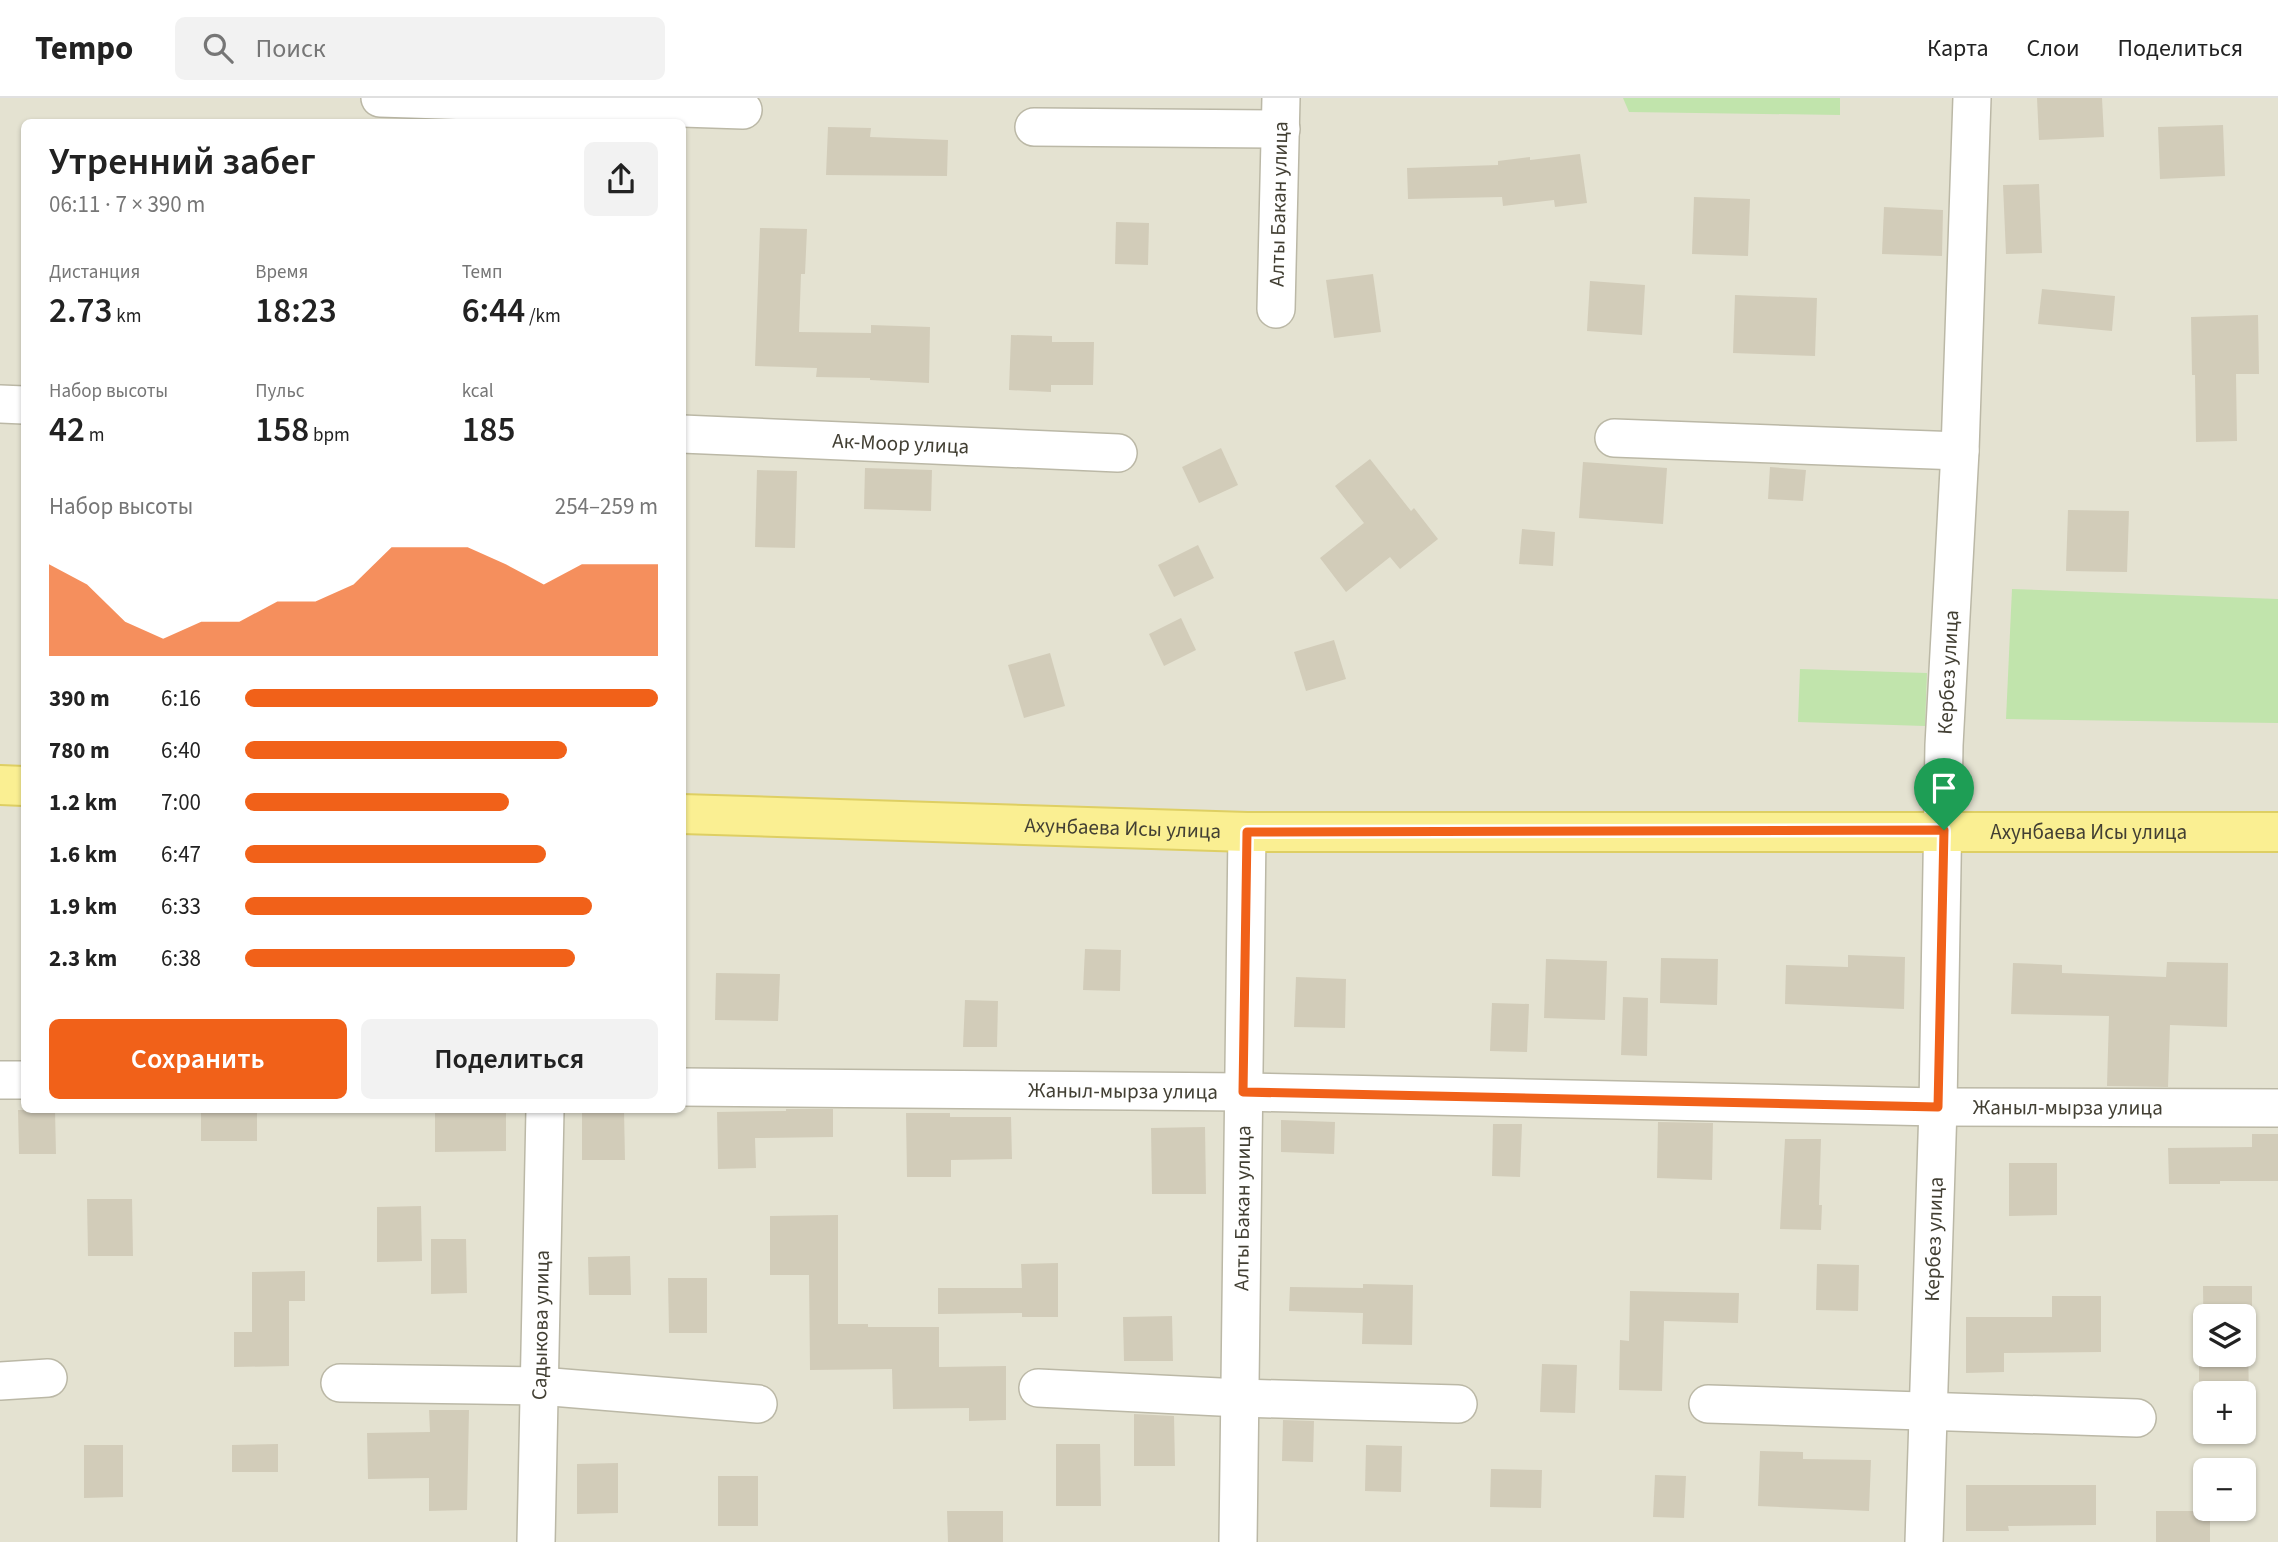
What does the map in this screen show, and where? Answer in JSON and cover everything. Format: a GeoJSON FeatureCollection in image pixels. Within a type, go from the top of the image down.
{"type":"FeatureCollection","features":[{"type":"Feature","properties":{"kind":"main road"},"geometry":{"type":"LineString","coordinates":[[0,785],[21,786]]}},
{"type":"Feature","properties":{"kind":"main road","name":"Ахунбаева Исы улица"},"geometry":{"type":"LineString","coordinates":[[686,814],[1247,832],[2278,832]]}},
{"type":"Feature","properties":{"kind":"street"},"geometry":{"type":"LineString","coordinates":[[380,98],[534,108],[743,110]]}},
{"type":"Feature","properties":{"kind":"street","name":"Кербез улица"},"geometry":{"type":"LineString","coordinates":[[1924,1542],[1926,1410],[1938,1107],[1944,745],[1960,451],[1972,98]]}},
{"type":"Feature","properties":{"kind":"street"},"geometry":{"type":"LineString","coordinates":[[1034,127],[1281,113]]}},
{"type":"Feature","properties":{"kind":"street","name":"Алты Бакан улица"},"geometry":{"type":"LineString","coordinates":[[1276,309],[1281,113]]}},
{"type":"Feature","properties":{"kind":"street"},"geometry":{"type":"LineString","coordinates":[[0,404],[21,405]]}},
{"type":"Feature","properties":{"kind":"street","name":"Ак-Моор улица"},"geometry":{"type":"LineString","coordinates":[[686,434],[1118,453]]}},
{"type":"Feature","properties":{"kind":"street"},"geometry":{"type":"LineString","coordinates":[[1614,438],[1960,451]]}},
{"type":"Feature","properties":{"kind":"street","name":"Алты Бакан улица"},"geometry":{"type":"LineString","coordinates":[[1238,1542],[1247,832]]}},
{"type":"Feature","properties":{"kind":"street"},"geometry":{"type":"LineString","coordinates":[[0,1080],[21,1080]]}},
{"type":"Feature","properties":{"kind":"street","name":"Жаныл-мырза улица"},"geometry":{"type":"LineString","coordinates":[[686,1087],[1243,1092],[1938,1107],[2278,1108]]}},
{"type":"Feature","properties":{"kind":"street","name":"Садыкова улица"},"geometry":{"type":"LineString","coordinates":[[536,1542],[545,1113]]}},
{"type":"Feature","properties":{"kind":"street"},"geometry":{"type":"LineString","coordinates":[[0,1381],[48,1378]]}},
{"type":"Feature","properties":{"kind":"street"},"geometry":{"type":"LineString","coordinates":[[340,1383],[540,1386],[758,1404]]}},
{"type":"Feature","properties":{"kind":"street"},"geometry":{"type":"LineString","coordinates":[[1038,1388],[1240,1398],[1458,1404]]}},
{"type":"Feature","properties":{"kind":"street"},"geometry":{"type":"LineString","coordinates":[[1708,1404],[2137,1418]]}},
{"type":"Feature","properties":{"kind":"shaded area"},"geometry":{"type":"Polygon","coordinates":[[[0,98],[2278,98],[2278,1542],[0,1542],[0,98]]]}},
{"type":"Feature","properties":{"kind":"green space"},"geometry":{"type":"Polygon","coordinates":[[[1623,98],[1840,98],[1840,115],[1629,112],[1623,98]]]}},
{"type":"Feature","properties":{"kind":"green space"},"geometry":{"type":"Polygon","coordinates":[[[2012,589],[2278,599],[2278,723],[2006,719],[2012,589]]]}},
{"type":"Feature","properties":{"kind":"green space"},"geometry":{"type":"Polygon","coordinates":[[[1800,669],[1927,673],[1925,726],[1798,722],[1800,669]]]}},
{"type":"Feature","properties":{"kind":"building"},"geometry":{"type":"Polygon","coordinates":[[[2037,98],[2102,98],[2104,137],[2039,140],[2037,98]]]}},
{"type":"Feature","properties":{"kind":"building"},"geometry":{"type":"Polygon","coordinates":[[[2223,125],[2225,176],[2160,179],[2158,127],[2223,125]]]}},
{"type":"Feature","properties":{"kind":"building"},"geometry":{"type":"Polygon","coordinates":[[[828,127],[871,128],[870,137],[948,140],[947,176],[826,175],[828,127]]]}},
{"type":"Feature","properties":{"kind":"building"},"geometry":{"type":"Polygon","coordinates":[[[1580,154],[1587,203],[1555,207],[1554,200],[1503,206],[1502,197],[1408,199],[1407,168],[1498,165],[1498,161],[1580,154]]]}},
{"type":"Feature","properties":{"kind":"building"},"geometry":{"type":"Polygon","coordinates":[[[2039,184],[2042,253],[2006,254],[2003,185],[2039,184]]]}},
{"type":"Feature","properties":{"kind":"building"},"geometry":{"type":"Polygon","coordinates":[[[1694,197],[1750,199],[1748,256],[1692,254],[1694,197]]]}},
{"type":"Feature","properties":{"kind":"building"},"geometry":{"type":"Polygon","coordinates":[[[1884,207],[1943,210],[1942,256],[1882,254],[1884,207]]]}},
{"type":"Feature","properties":{"kind":"building"},"geometry":{"type":"Polygon","coordinates":[[[1116,222],[1149,223],[1148,265],[1115,264],[1116,222]]]}},
{"type":"Feature","properties":{"kind":"building"},"geometry":{"type":"Polygon","coordinates":[[[760,228],[807,229],[805,274],[801,274],[799,332],[871,333],[871,325],[930,327],[929,383],[816,377],[817,368],[755,366],[760,228]]]}},
{"type":"Feature","properties":{"kind":"building"},"geometry":{"type":"Polygon","coordinates":[[[1373,274],[1381,332],[1334,338],[1326,280],[1373,274]]]}},
{"type":"Feature","properties":{"kind":"building"},"geometry":{"type":"Polygon","coordinates":[[[1590,281],[1645,285],[1642,335],[1587,331],[1590,281]]]}},
{"type":"Feature","properties":{"kind":"building"},"geometry":{"type":"Polygon","coordinates":[[[2042,289],[2115,296],[2112,331],[2038,324],[2042,289]]]}},
{"type":"Feature","properties":{"kind":"building"},"geometry":{"type":"Polygon","coordinates":[[[1735,295],[1817,298],[1815,356],[1733,353],[1735,295]]]}},
{"type":"Feature","properties":{"kind":"building"},"geometry":{"type":"Polygon","coordinates":[[[2258,315],[2259,374],[2236,374],[2237,441],[2196,442],[2191,317],[2258,315]]]}},
{"type":"Feature","properties":{"kind":"building"},"geometry":{"type":"Polygon","coordinates":[[[1011,335],[1052,336],[1052,342],[1094,342],[1093,385],[1051,385],[1051,392],[1009,390],[1011,335]]]}},
{"type":"Feature","properties":{"kind":"building"},"geometry":{"type":"Polygon","coordinates":[[[1221,448],[1238,485],[1199,503],[1182,467],[1221,448]]]}},
{"type":"Feature","properties":{"kind":"building"},"geometry":{"type":"Polygon","coordinates":[[[1370,459],[1411,511],[1414,508],[1438,539],[1400,569],[1390,557],[1346,592],[1320,558],[1364,523],[1335,486],[1370,459]]]}},
{"type":"Feature","properties":{"kind":"building"},"geometry":{"type":"Polygon","coordinates":[[[1583,462],[1667,468],[1663,524],[1579,518],[1583,462]]]}},
{"type":"Feature","properties":{"kind":"building"},"geometry":{"type":"Polygon","coordinates":[[[1770,467],[1806,470],[1803,501],[1768,499],[1770,467]]]}},
{"type":"Feature","properties":{"kind":"building"},"geometry":{"type":"Polygon","coordinates":[[[865,468],[932,470],[931,511],[864,509],[865,468]]]}},
{"type":"Feature","properties":{"kind":"building"},"geometry":{"type":"Polygon","coordinates":[[[757,470],[797,471],[795,548],[755,547],[757,470]]]}},
{"type":"Feature","properties":{"kind":"building"},"geometry":{"type":"Polygon","coordinates":[[[2068,510],[2129,511],[2127,572],[2066,571],[2068,510]]]}},
{"type":"Feature","properties":{"kind":"building"},"geometry":{"type":"Polygon","coordinates":[[[1522,529],[1555,532],[1553,566],[1519,564],[1522,529]]]}},
{"type":"Feature","properties":{"kind":"building"},"geometry":{"type":"Polygon","coordinates":[[[1198,545],[1214,578],[1174,597],[1158,565],[1198,545]]]}},
{"type":"Feature","properties":{"kind":"building"},"geometry":{"type":"Polygon","coordinates":[[[1181,618],[1196,650],[1164,666],[1149,634],[1181,618]]]}},
{"type":"Feature","properties":{"kind":"building"},"geometry":{"type":"Polygon","coordinates":[[[1334,640],[1346,679],[1306,691],[1294,652],[1334,640]]]}},
{"type":"Feature","properties":{"kind":"building"},"geometry":{"type":"Polygon","coordinates":[[[1050,653],[1065,706],[1024,718],[1008,665],[1050,653]]]}},
{"type":"Feature","properties":{"kind":"building"},"geometry":{"type":"Polygon","coordinates":[[[1085,949],[1121,950],[1120,991],[1083,990],[1085,949]]]}},
{"type":"Feature","properties":{"kind":"building"},"geometry":{"type":"Polygon","coordinates":[[[1848,955],[1905,957],[1904,1009],[1785,1004],[1786,965],[1848,967],[1848,955]]]}},
{"type":"Feature","properties":{"kind":"building"},"geometry":{"type":"Polygon","coordinates":[[[1661,958],[1718,959],[1717,1005],[1660,1003],[1661,958]]]}},
{"type":"Feature","properties":{"kind":"building"},"geometry":{"type":"Polygon","coordinates":[[[1546,959],[1607,961],[1605,1020],[1544,1018],[1546,959]]]}},
{"type":"Feature","properties":{"kind":"building"},"geometry":{"type":"Polygon","coordinates":[[[2167,962],[2228,963],[2227,1027],[2170,1025],[2168,1087],[2107,1086],[2109,1016],[2011,1014],[2013,963],[2062,965],[2062,973],[2166,977],[2167,962]]]}},
{"type":"Feature","properties":{"kind":"building"},"geometry":{"type":"Polygon","coordinates":[[[716,973],[780,974],[778,1021],[715,1020],[716,973]]]}},
{"type":"Feature","properties":{"kind":"building"},"geometry":{"type":"Polygon","coordinates":[[[1296,977],[1346,979],[1345,1028],[1294,1027],[1296,977]]]}},
{"type":"Feature","properties":{"kind":"building"},"geometry":{"type":"Polygon","coordinates":[[[1623,997],[1648,998],[1647,1056],[1621,1055],[1623,997]]]}},
{"type":"Feature","properties":{"kind":"building"},"geometry":{"type":"Polygon","coordinates":[[[965,1000],[998,1001],[997,1047],[963,1047],[965,1000]]]}},
{"type":"Feature","properties":{"kind":"building"},"geometry":{"type":"Polygon","coordinates":[[[1492,1003],[1529,1004],[1527,1052],[1490,1051],[1492,1003]]]}},
{"type":"Feature","properties":{"kind":"building"},"geometry":{"type":"Polygon","coordinates":[[[833,1109],[833,1137],[755,1138],[756,1168],[718,1169],[717,1112],[833,1109]]]}},
{"type":"Feature","properties":{"kind":"building"},"geometry":{"type":"Polygon","coordinates":[[[18,1110],[21,1110],[21,1113],[55,1113],[56,1154],[19,1154],[18,1110]]]}},
{"type":"Feature","properties":{"kind":"building"},"geometry":{"type":"Polygon","coordinates":[[[201,1113],[257,1113],[257,1141],[201,1141],[201,1113]]]}},
{"type":"Feature","properties":{"kind":"building"},"geometry":{"type":"Polygon","coordinates":[[[435,1113],[506,1113],[506,1151],[435,1152],[435,1113]]]}},
{"type":"Feature","properties":{"kind":"building"},"geometry":{"type":"Polygon","coordinates":[[[582,1113],[624,1113],[625,1160],[582,1160],[582,1113]]]}},
{"type":"Feature","properties":{"kind":"building"},"geometry":{"type":"Polygon","coordinates":[[[906,1113],[950,1113],[950,1117],[1011,1117],[1012,1159],[951,1160],[951,1177],[907,1177],[906,1113]]]}},
{"type":"Feature","properties":{"kind":"building"},"geometry":{"type":"Polygon","coordinates":[[[1281,1120],[1335,1122],[1334,1154],[1281,1152],[1281,1120]]]}},
{"type":"Feature","properties":{"kind":"building"},"geometry":{"type":"Polygon","coordinates":[[[1658,1122],[1713,1123],[1712,1180],[1657,1178],[1658,1122]]]}},
{"type":"Feature","properties":{"kind":"building"},"geometry":{"type":"Polygon","coordinates":[[[1493,1124],[1522,1124],[1520,1177],[1492,1176],[1493,1124]]]}},
{"type":"Feature","properties":{"kind":"building"},"geometry":{"type":"Polygon","coordinates":[[[1205,1127],[1206,1194],[1152,1194],[1151,1128],[1205,1127]]]}},
{"type":"Feature","properties":{"kind":"building"},"geometry":{"type":"Polygon","coordinates":[[[2252,1134],[2278,1134],[2278,1181],[2169,1184],[2168,1148],[2252,1147],[2252,1134]]]}},
{"type":"Feature","properties":{"kind":"building"},"geometry":{"type":"Polygon","coordinates":[[[1785,1139],[1821,1139],[1821,1230],[1780,1229],[1785,1139]]]}},
{"type":"Feature","properties":{"kind":"building"},"geometry":{"type":"Polygon","coordinates":[[[2009,1163],[2057,1163],[2057,1215],[2009,1216],[2009,1163]]]}},
{"type":"Feature","properties":{"kind":"building"},"geometry":{"type":"Polygon","coordinates":[[[87,1199],[132,1199],[133,1256],[88,1256],[87,1199]]]}},
{"type":"Feature","properties":{"kind":"building"},"geometry":{"type":"Polygon","coordinates":[[[421,1206],[422,1261],[377,1262],[377,1207],[421,1206]]]}},
{"type":"Feature","properties":{"kind":"building"},"geometry":{"type":"Polygon","coordinates":[[[838,1215],[838,1324],[868,1324],[868,1327],[939,1327],[939,1367],[1006,1366],[1006,1420],[969,1421],[969,1408],[893,1409],[892,1369],[810,1370],[809,1275],[770,1275],[770,1216],[838,1215]]]}},
{"type":"Feature","properties":{"kind":"building"},"geometry":{"type":"Polygon","coordinates":[[[431,1239],[466,1239],[467,1293],[431,1294],[431,1239]]]}},
{"type":"Feature","properties":{"kind":"building"},"geometry":{"type":"Polygon","coordinates":[[[630,1256],[631,1295],[589,1295],[588,1257],[630,1256]]]}},
{"type":"Feature","properties":{"kind":"building"},"geometry":{"type":"Polygon","coordinates":[[[1058,1263],[1058,1317],[1022,1317],[1022,1313],[938,1314],[938,1288],[1022,1288],[1021,1264],[1058,1263]]]}},
{"type":"Feature","properties":{"kind":"building"},"geometry":{"type":"Polygon","coordinates":[[[1817,1264],[1859,1265],[1858,1311],[1816,1310],[1817,1264]]]}},
{"type":"Feature","properties":{"kind":"building"},"geometry":{"type":"Polygon","coordinates":[[[305,1271],[305,1301],[289,1301],[289,1366],[234,1367],[234,1332],[252,1332],[252,1272],[305,1271]]]}},
{"type":"Feature","properties":{"kind":"building"},"geometry":{"type":"Polygon","coordinates":[[[668,1278],[707,1278],[707,1333],[669,1333],[668,1278]]]}},
{"type":"Feature","properties":{"kind":"building"},"geometry":{"type":"Polygon","coordinates":[[[1363,1284],[1413,1285],[1412,1345],[1362,1344],[1363,1313],[1289,1311],[1290,1287],[1363,1288],[1363,1284]]]}},
{"type":"Feature","properties":{"kind":"building"},"geometry":{"type":"Polygon","coordinates":[[[2203,1286],[2252,1286],[2252,1304],[2203,1304],[2203,1286]]]}},
{"type":"Feature","properties":{"kind":"building"},"geometry":{"type":"Polygon","coordinates":[[[1630,1291],[1739,1293],[1738,1323],[1664,1321],[1662,1391],[1619,1390],[1620,1340],[1629,1341],[1630,1291]]]}},
{"type":"Feature","properties":{"kind":"building"},"geometry":{"type":"Polygon","coordinates":[[[2052,1296],[2101,1296],[2101,1352],[2004,1353],[2004,1372],[1966,1373],[1966,1317],[2052,1317],[2052,1296]]]}},
{"type":"Feature","properties":{"kind":"building"},"geometry":{"type":"Polygon","coordinates":[[[1172,1316],[1173,1361],[1124,1361],[1123,1317],[1172,1316]]]}},
{"type":"Feature","properties":{"kind":"building"},"geometry":{"type":"Polygon","coordinates":[[[1542,1364],[1577,1365],[1575,1413],[1540,1412],[1542,1364]]]}},
{"type":"Feature","properties":{"kind":"building"},"geometry":{"type":"Polygon","coordinates":[[[2199,1367],[2248,1367],[2249,1381],[2199,1381],[2199,1367]]]}},
{"type":"Feature","properties":{"kind":"building"},"geometry":{"type":"Polygon","coordinates":[[[429,1410],[469,1410],[467,1510],[429,1511],[429,1478],[368,1479],[367,1433],[430,1432],[429,1410]]]}},
{"type":"Feature","properties":{"kind":"building"},"geometry":{"type":"Polygon","coordinates":[[[1134,1414],[1174,1416],[1175,1466],[1134,1466],[1134,1414]]]}},
{"type":"Feature","properties":{"kind":"building"},"geometry":{"type":"Polygon","coordinates":[[[1283,1420],[1314,1421],[1313,1462],[1282,1461],[1283,1420]]]}},
{"type":"Feature","properties":{"kind":"building"},"geometry":{"type":"Polygon","coordinates":[[[278,1444],[278,1472],[232,1472],[232,1445],[278,1444]]]}},
{"type":"Feature","properties":{"kind":"building"},"geometry":{"type":"Polygon","coordinates":[[[1056,1444],[1100,1444],[1101,1506],[1056,1506],[1056,1444]]]}},
{"type":"Feature","properties":{"kind":"building"},"geometry":{"type":"Polygon","coordinates":[[[84,1445],[123,1445],[123,1497],[84,1498],[84,1445]]]}},
{"type":"Feature","properties":{"kind":"building"},"geometry":{"type":"Polygon","coordinates":[[[1366,1445],[1402,1446],[1401,1492],[1365,1491],[1366,1445]]]}},
{"type":"Feature","properties":{"kind":"building"},"geometry":{"type":"Polygon","coordinates":[[[1760,1451],[1803,1452],[1803,1459],[1871,1460],[1869,1511],[1758,1506],[1760,1451]]]}},
{"type":"Feature","properties":{"kind":"building"},"geometry":{"type":"Polygon","coordinates":[[[618,1463],[618,1513],[577,1514],[577,1464],[618,1463]]]}},
{"type":"Feature","properties":{"kind":"building"},"geometry":{"type":"Polygon","coordinates":[[[1491,1469],[1542,1470],[1541,1508],[1490,1507],[1491,1469]]]}},
{"type":"Feature","properties":{"kind":"building"},"geometry":{"type":"Polygon","coordinates":[[[1655,1475],[1686,1476],[1684,1518],[1653,1517],[1655,1475]]]}},
{"type":"Feature","properties":{"kind":"building"},"geometry":{"type":"Polygon","coordinates":[[[718,1476],[758,1476],[758,1526],[718,1526],[718,1476]]]}},
{"type":"Feature","properties":{"kind":"building"},"geometry":{"type":"Polygon","coordinates":[[[1966,1485],[2096,1485],[2096,1525],[2008,1526],[2009,1531],[1966,1531],[1966,1485]]]}},
{"type":"Feature","properties":{"kind":"building"},"geometry":{"type":"Polygon","coordinates":[[[947,1511],[1003,1511],[1003,1542],[948,1542],[947,1511]]]}},
{"type":"Feature","properties":{"kind":"building"},"geometry":{"type":"Polygon","coordinates":[[[2156,1511],[2193,1511],[2193,1521],[2210,1521],[2210,1542],[2156,1542],[2156,1511]]]}},
{"type":"Feature","properties":{"kind":"route"},"geometry":{"type":"LineString","coordinates":[[1944,830],[1938,1107],[1243,1092],[1247,832],[1944,830]]}}]}
